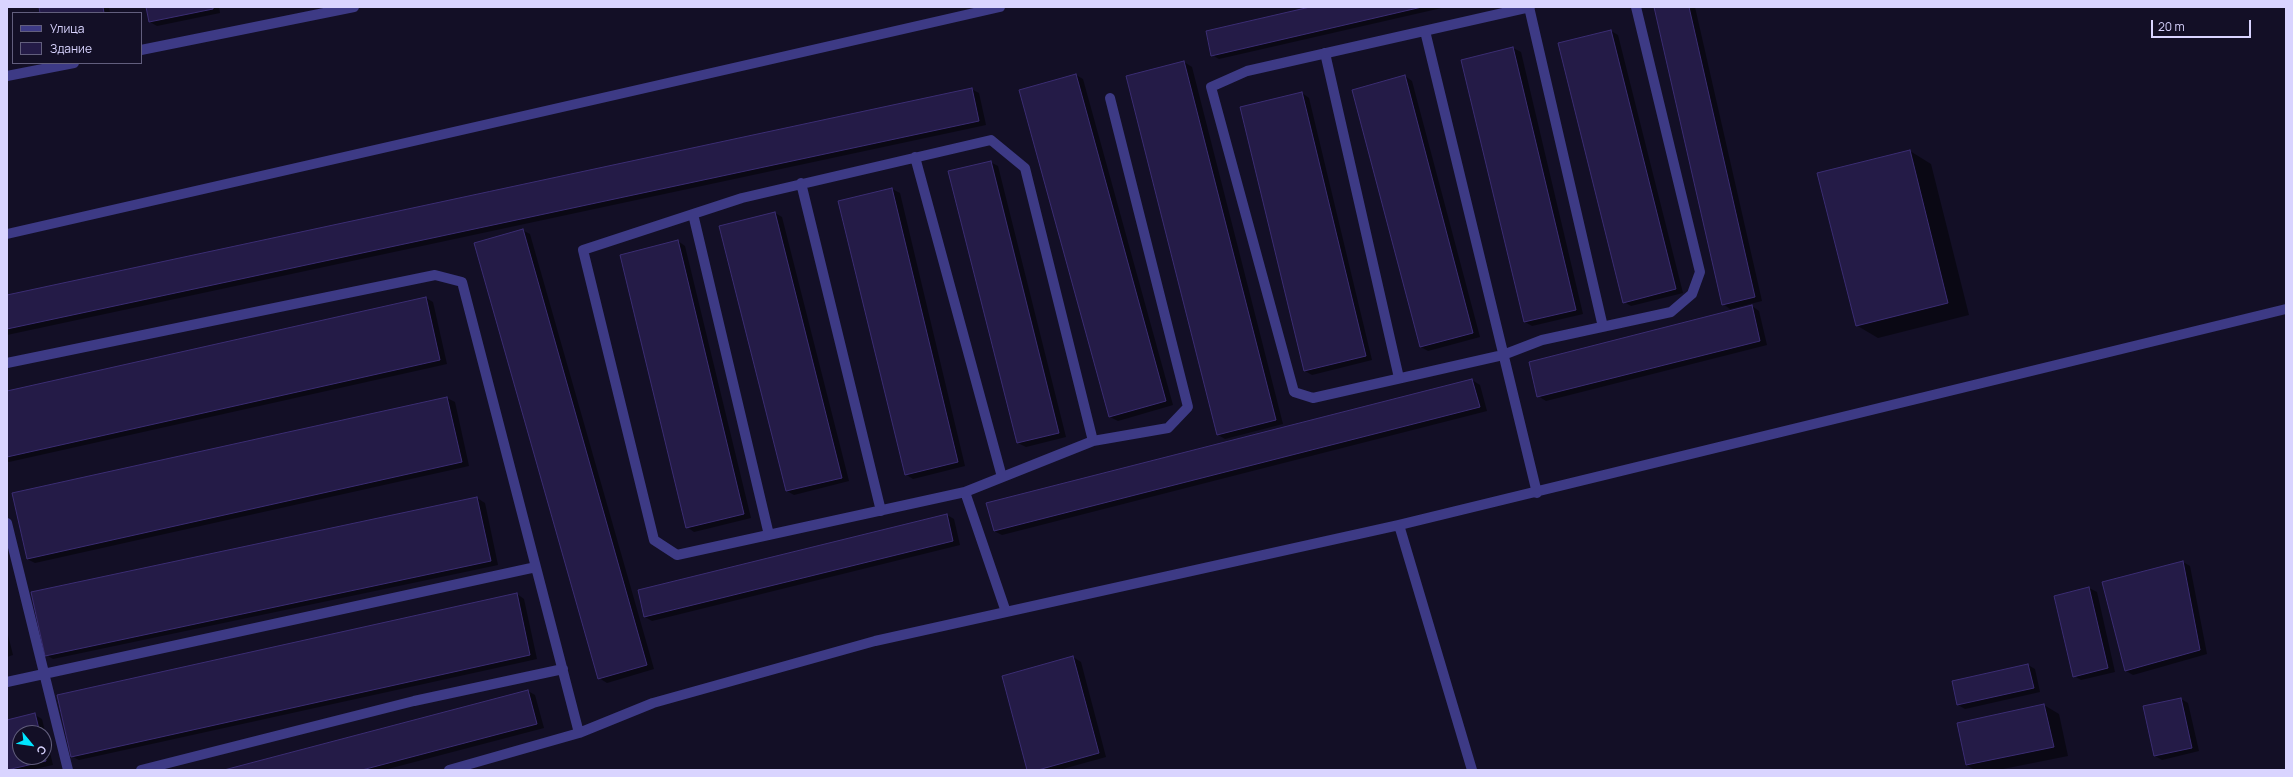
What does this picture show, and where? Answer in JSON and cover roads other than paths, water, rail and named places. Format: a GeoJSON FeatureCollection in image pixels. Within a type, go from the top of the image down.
{"type":"FeatureCollection","features":[{"type":"Feature","properties":{"kind":"street"},"geometry":{"type":"LineString","coordinates":[[142,50],[354,7]]}},
{"type":"Feature","properties":{"kind":"street"},"geometry":{"type":"LineString","coordinates":[[7,234],[1000,7]]}},
{"type":"Feature","properties":{"kind":"street"},"geometry":{"type":"LineString","coordinates":[[1603,327],[1530,7],[1247,71],[1211,87],[1294,392],[1313,398],[1503,355],[1542,340],[1603,327],[1672,312],[1692,294],[1700,272],[1636,7]]}},
{"type":"Feature","properties":{"kind":"street"},"geometry":{"type":"LineString","coordinates":[[1425,31],[1503,355],[1538,493]]}},
{"type":"Feature","properties":{"kind":"street"},"geometry":{"type":"LineString","coordinates":[[1325,53],[1400,378]]}},
{"type":"Feature","properties":{"kind":"street"},"geometry":{"type":"LineString","coordinates":[[7,76],[69,64]]}},
{"type":"Feature","properties":{"kind":"street"},"geometry":{"type":"LineString","coordinates":[[1093,442],[1025,168],[991,140],[742,198],[583,250],[654,540],[677,556],[965,492],[1093,442],[1168,428],[1188,407],[1110,98]]}},
{"type":"Feature","properties":{"kind":"street"},"geometry":{"type":"LineString","coordinates":[[915,157],[1002,477]]}},
{"type":"Feature","properties":{"kind":"street"},"geometry":{"type":"LineString","coordinates":[[802,183],[881,511]]}},
{"type":"Feature","properties":{"kind":"street"},"geometry":{"type":"LineString","coordinates":[[693,214],[770,535]]}},
{"type":"Feature","properties":{"kind":"street"},"geometry":{"type":"LineString","coordinates":[[7,364],[435,275],[462,282],[579,732]]}},
{"type":"Feature","properties":{"kind":"street"},"geometry":{"type":"LineString","coordinates":[[449,770],[579,732],[661,701],[875,641],[1538,493],[2286,310]]}},
{"type":"Feature","properties":{"kind":"street"},"geometry":{"type":"LineString","coordinates":[[965,492],[1006,612]]}},
{"type":"Feature","properties":{"kind":"street"},"geometry":{"type":"LineString","coordinates":[[7,523],[68,770]]}},
{"type":"Feature","properties":{"kind":"street"},"geometry":{"type":"LineString","coordinates":[[1399,525],[1472,770]]}},
{"type":"Feature","properties":{"kind":"street"},"geometry":{"type":"LineString","coordinates":[[7,682],[536,568]]}},
{"type":"Feature","properties":{"kind":"street"},"geometry":{"type":"LineString","coordinates":[[141,770],[414,701],[563,669]]}}]}
